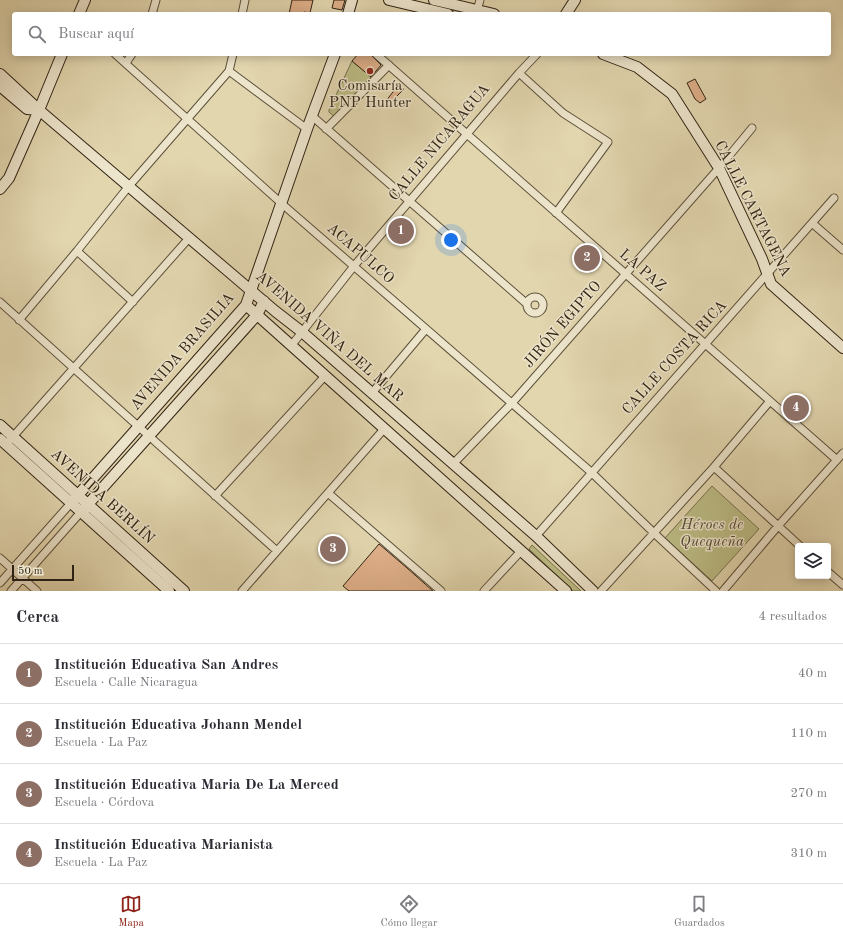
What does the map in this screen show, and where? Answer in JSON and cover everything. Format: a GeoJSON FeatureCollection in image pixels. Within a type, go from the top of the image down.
{"type":"FeatureCollection","features":[{"type":"Feature","properties":{"kind":"street"},"geometry":{"type":"LineString","coordinates":[[80,12],[85,0]]}},
{"type":"Feature","properties":{"kind":"street"},"geometry":{"type":"LineString","coordinates":[[153,12],[156,0]]}},
{"type":"Feature","properties":{"kind":"street"},"geometry":{"type":"LineString","coordinates":[[242,12],[245,0]]}},
{"type":"Feature","properties":{"kind":"street"},"geometry":{"type":"LineString","coordinates":[[349,12],[352,0]]}},
{"type":"Feature","properties":{"kind":"street"},"geometry":{"type":"LineString","coordinates":[[389,0],[440,12]]}},
{"type":"Feature","properties":{"kind":"street"},"geometry":{"type":"LineString","coordinates":[[434,0],[478,8],[489,12]]}},
{"type":"Feature","properties":{"kind":"street"},"geometry":{"type":"LineString","coordinates":[[567,12],[575,0]]}},
{"type":"Feature","properties":{"kind":"street"},"geometry":{"type":"LineString","coordinates":[[0,190],[9,178],[40,110],[61,56]]}},
{"type":"Feature","properties":{"kind":"street","name":"ACAPULCO"},"geometry":{"type":"LineString","coordinates":[[117,56],[282,203],[591,472],[716,591]]}},
{"type":"Feature","properties":{"kind":"street"},"geometry":{"type":"LineString","coordinates":[[126,63],[131,56]]}},
{"type":"Feature","properties":{"kind":"street"},"geometry":{"type":"LineString","coordinates":[[19,320],[129,186],[229,71],[233,56]]}},
{"type":"Feature","properties":{"kind":"street","name":"AVENIDA BRASILIA"},"geometry":{"type":"LineString","coordinates":[[0,583],[246,306],[307,129],[334,56]]}},
{"type":"Feature","properties":{"kind":"street","name":"LA PAZ"},"geometry":{"type":"LineString","coordinates":[[378,56],[837,460]]}},
{"type":"Feature","properties":{"kind":"street","name":"CALLE NICARAGUA"},"geometry":{"type":"LineString","coordinates":[[291,346],[354,266],[535,56]]}},
{"type":"Feature","properties":{"kind":"street","name":"CALLE CARTAGENA"},"geometry":{"type":"LineString","coordinates":[[608,56],[637,67],[672,94],[719,168],[762,259],[771,284],[843,348]]}},
{"type":"Feature","properties":{"kind":"street"},"geometry":{"type":"LineString","coordinates":[[326,129],[389,65]]}},
{"type":"Feature","properties":{"kind":"street"},"geometry":{"type":"LineString","coordinates":[[229,71],[307,129]]}},
{"type":"Feature","properties":{"kind":"street"},"geometry":{"type":"LineString","coordinates":[[519,73],[563,113],[608,142],[556,213]]}},
{"type":"Feature","properties":{"kind":"street","name":"AVENIDA VIÑA DEL MAR"},"geometry":{"type":"LineString","coordinates":[[0,74],[40,110],[372,393],[536,536],[593,591]]}},
{"type":"Feature","properties":{"kind":"street","name":"AVENIDA VIÑA DEL MAR"},"geometry":{"type":"LineString","coordinates":[[0,86],[27,109],[40,110]]}},
{"type":"Feature","properties":{"kind":"street"},"geometry":{"type":"LineString","coordinates":[[312,116],[527,304]]}},
{"type":"Feature","properties":{"kind":"street","name":"JIRÓN EGIPTO"},"geometry":{"type":"LineString","coordinates":[[453,464],[512,403],[719,168],[752,128]]}},
{"type":"Feature","properties":{"kind":"street","name":"CALLE COSTA RICA"},"geometry":{"type":"LineString","coordinates":[[536,536],[834,198]]}},
{"type":"Feature","properties":{"kind":"street"},"geometry":{"type":"LineString","coordinates":[[812,222],[843,250]]}},
{"type":"Feature","properties":{"kind":"street"},"geometry":{"type":"LineString","coordinates":[[3,442],[13,436],[190,238]]}},
{"type":"Feature","properties":{"kind":"street"},"geometry":{"type":"LineString","coordinates":[[77,251],[133,302]]}},
{"type":"Feature","properties":{"kind":"street","name":"AVENIDA BRASILIA"},"geometry":{"type":"LineString","coordinates":[[11,591],[257,315],[264,301]]}},
{"type":"Feature","properties":{"kind":"street"},"geometry":{"type":"LineString","coordinates":[[0,302],[277,551]]}},
{"type":"Feature","properties":{"kind":"street","name":"AVENIDA VIÑA DEL MAR"},"geometry":{"type":"LineString","coordinates":[[246,306],[566,591]]}},
{"type":"Feature","properties":{"kind":"street"},"geometry":{"type":"LineString","coordinates":[[372,393],[426,329]]}},
{"type":"Feature","properties":{"kind":"street"},"geometry":{"type":"LineString","coordinates":[[215,496],[325,376]]}},
{"type":"Feature","properties":{"kind":"street"},"geometry":{"type":"LineString","coordinates":[[601,591],[714,467],[770,402]]}},
{"type":"Feature","properties":{"kind":"street","name":"AVENIDA BERLÍN"},"geometry":{"type":"LineString","coordinates":[[0,425],[13,436],[75,499],[184,591]]}},
{"type":"Feature","properties":{"kind":"street"},"geometry":{"type":"LineString","coordinates":[[242,591],[384,429]]}},
{"type":"Feature","properties":{"kind":"street","name":"AVENIDA BERLÍN"},"geometry":{"type":"LineString","coordinates":[[3,442],[75,499]]}},
{"type":"Feature","properties":{"kind":"street"},"geometry":{"type":"LineString","coordinates":[[723,591],[843,453]]}},
{"type":"Feature","properties":{"kind":"street"},"geometry":{"type":"LineString","coordinates":[[714,467],[797,543]]}},
{"type":"Feature","properties":{"kind":"street"},"geometry":{"type":"LineString","coordinates":[[328,493],[441,591]]}},
{"type":"Feature","properties":{"kind":"street","name":"AVENIDA BERLÍN"},"geometry":{"type":"LineString","coordinates":[[85,508],[169,591]]}},
{"type":"Feature","properties":{"kind":"street"},"geometry":{"type":"LineString","coordinates":[[484,591],[521,551]]}},
{"type":"Feature","properties":{"kind":"street"},"geometry":{"type":"LineString","coordinates":[[0,558],[37,591]]}},
{"type":"Feature","properties":{"kind":"street"},"geometry":{"type":"LineString","coordinates":[[831,575],[843,585]]}},
{"type":"Feature","properties":{"kind":"green space"},"geometry":{"type":"Polygon","coordinates":[[[352,61],[371,77],[337,119],[329,112],[329,110],[352,61]]]}},
{"type":"Feature","properties":{"kind":"green space","name":"Héroes de Quequeña"},"geometry":{"type":"Polygon","coordinates":[[[712,486],[759,529],[712,581],[665,538],[712,486]]]}},
{"type":"Feature","properties":{"kind":"green space"},"geometry":{"type":"Polygon","coordinates":[[[532,545],[581,591],[573,591],[529,549],[532,545]]]}},
{"type":"Feature","properties":{"kind":"building"},"geometry":{"type":"Polygon","coordinates":[[[292,0],[313,0],[310,12],[289,12],[292,0]]]}},
{"type":"Feature","properties":{"kind":"building"},"geometry":{"type":"Polygon","coordinates":[[[334,0],[345,0],[342,10],[332,8],[334,0]]]}},
{"type":"Feature","properties":{"kind":"building","name":"Comisaría PNP Hunter"},"geometry":{"type":"Polygon","coordinates":[[[356,56],[372,56],[381,65],[371,77],[352,61],[356,56]]]}},
{"type":"Feature","properties":{"kind":"building"},"geometry":{"type":"Polygon","coordinates":[[[695,79],[706,99],[700,103],[695,99],[687,83],[695,79]]]}},
{"type":"Feature","properties":{"kind":"building"},"geometry":{"type":"Polygon","coordinates":[[[399,84],[404,89],[389,104],[386,101],[399,84]]]}},
{"type":"Feature","properties":{"kind":"building"},"geometry":{"type":"Polygon","coordinates":[[[379,544],[433,591],[349,591],[343,586],[379,544]]]}},
{"type":"Feature","properties":{"kind":"place","name":"Comisaría PNP Hunter"},"geometry":{"type":"Point","coordinates":[370,71]}},
{"type":"Feature","properties":{"kind":"place","name":"Institución Educativa San Andres"},"geometry":{"type":"Point","coordinates":[401,231]}},
{"type":"Feature","properties":{"kind":"place","name":"Institución Educativa Johann Mendel"},"geometry":{"type":"Point","coordinates":[587,258]}},
{"type":"Feature","properties":{"kind":"place","name":"Institución Educativa Marianista"},"geometry":{"type":"Point","coordinates":[796,408]}},
{"type":"Feature","properties":{"kind":"place","name":"Institución Educativa Maria De La Merced"},"geometry":{"type":"Point","coordinates":[333,549]}}]}
